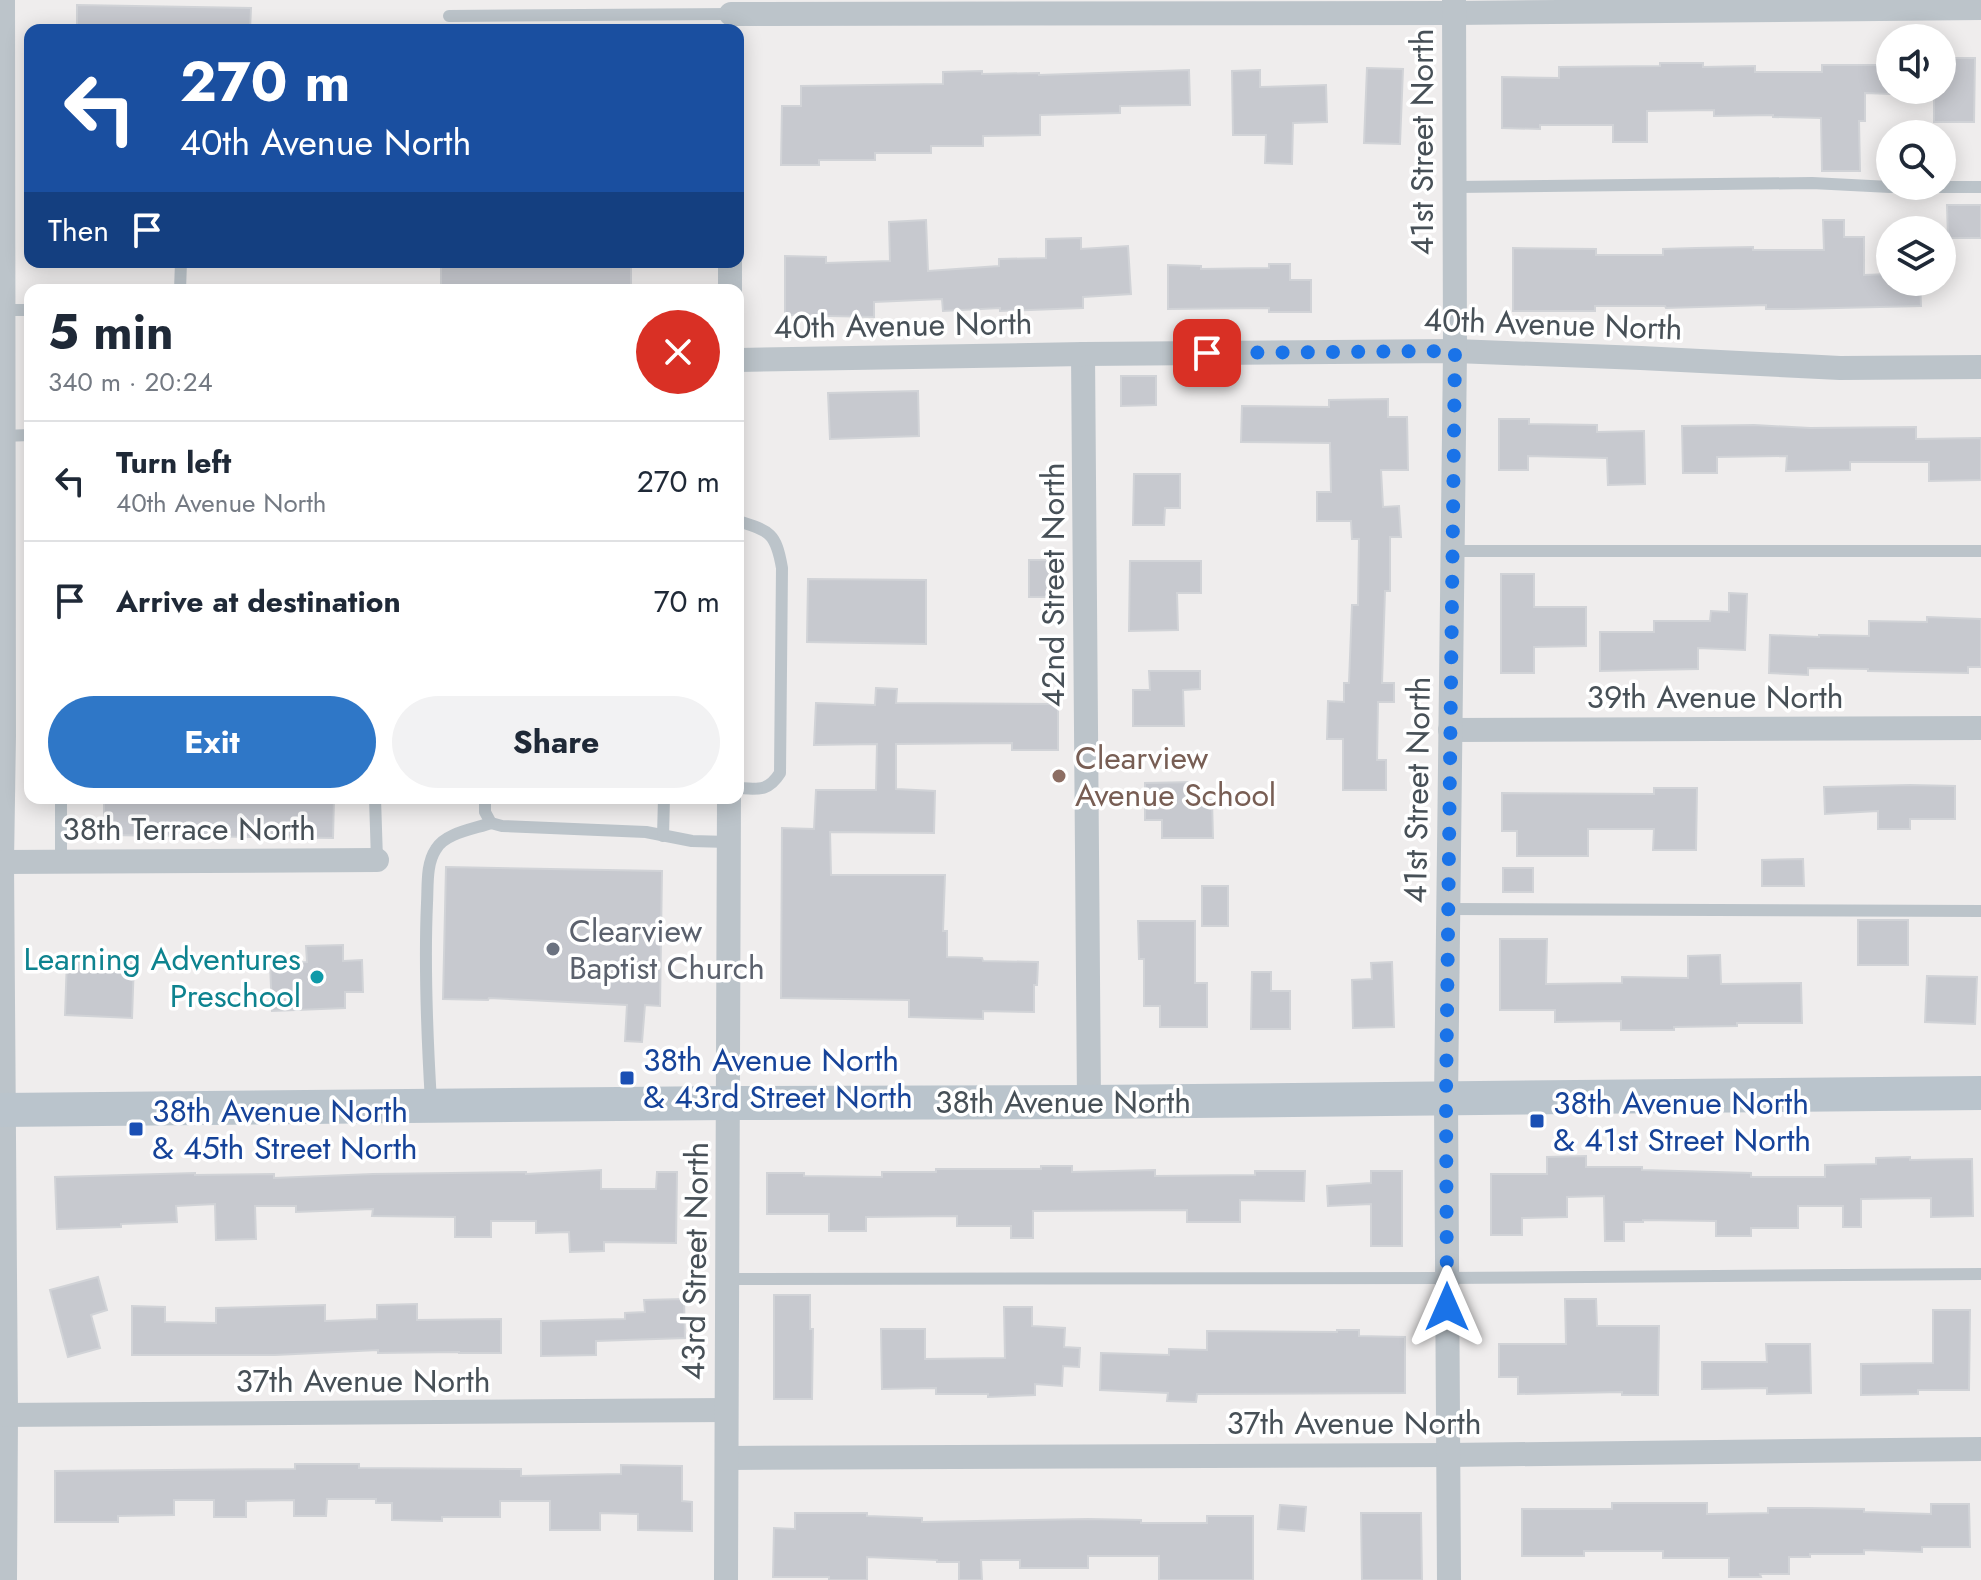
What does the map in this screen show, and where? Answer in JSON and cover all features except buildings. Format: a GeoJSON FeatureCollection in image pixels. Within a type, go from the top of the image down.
{"type":"FeatureCollection","features":[{"type":"Feature","properties":{"kind":"main road","name":"38th Avenue North"},"geometry":{"type":"LineString","coordinates":[[1,1110],[1981,1093]]}},
{"type":"Feature","properties":{"kind":"street"},"geometry":{"type":"LineString","coordinates":[[731,15],[1454,7],[1981,8]]}},
{"type":"Feature","properties":{"kind":"street","name":"41st Street North"},"geometry":{"type":"LineString","coordinates":[[1449,1580],[1446,1099],[1455,351],[1454,7]]}},
{"type":"Feature","properties":{"kind":"street"},"geometry":{"type":"LineString","coordinates":[[2,13],[1,1110],[5,1580]]}},
{"type":"Feature","properties":{"kind":"street","name":"40th Avenue North"},"geometry":{"type":"LineString","coordinates":[[744,360],[1455,351],[1840,368],[1981,367]]}},
{"type":"Feature","properties":{"kind":"street","name":"42nd Street North"},"geometry":{"type":"LineString","coordinates":[[1083,354],[1089,1102]]}},
{"type":"Feature","properties":{"kind":"street","name":"39th Avenue North"},"geometry":{"type":"LineString","coordinates":[[1450,730],[1981,728]]}},
{"type":"Feature","properties":{"kind":"street","name":"43rd Street North"},"geometry":{"type":"LineString","coordinates":[[726,1580],[729,804]]}},
{"type":"Feature","properties":{"kind":"street","name":"38th Terrace North"},"geometry":{"type":"LineString","coordinates":[[2,862],[377,860]]}},
{"type":"Feature","properties":{"kind":"street","name":"37th Avenue North"},"geometry":{"type":"LineString","coordinates":[[3,1415],[726,1410]]}},
{"type":"Feature","properties":{"kind":"street","name":"37th Avenue North"},"geometry":{"type":"LineString","coordinates":[[727,1458],[1981,1449]]}},
{"type":"Feature","properties":{"kind":"lane"},"geometry":{"type":"LineString","coordinates":[[449,16],[731,15]]}},
{"type":"Feature","properties":{"kind":"lane"},"geometry":{"type":"LineString","coordinates":[[1455,187],[1812,183],[1981,187]]}},
{"type":"Feature","properties":{"kind":"lane"},"geometry":{"type":"LineString","coordinates":[[2,310],[24,310]]}},
{"type":"Feature","properties":{"kind":"lane"},"geometry":{"type":"LineString","coordinates":[[3,436],[24,435]]}},
{"type":"Feature","properties":{"kind":"lane"},"geometry":{"type":"LineString","coordinates":[[744,523],[767,530],[779,548],[782,568],[780,773],[767,788],[744,788]]}},
{"type":"Feature","properties":{"kind":"lane"},"geometry":{"type":"LineString","coordinates":[[1452,551],[1981,551]]}},
{"type":"Feature","properties":{"kind":"lane"},"geometry":{"type":"LineString","coordinates":[[61,804],[61,862]]}},
{"type":"Feature","properties":{"kind":"lane"},"geometry":{"type":"LineString","coordinates":[[375,804],[377,860]]}},
{"type":"Feature","properties":{"kind":"lane"},"geometry":{"type":"LineString","coordinates":[[485,804],[485,812],[491,823]]}},
{"type":"Feature","properties":{"kind":"lane"},"geometry":{"type":"LineString","coordinates":[[663,836],[664,804]]}},
{"type":"Feature","properties":{"kind":"lane"},"geometry":{"type":"LineString","coordinates":[[431,1106],[426,1022],[426,925],[429,864],[437,846],[452,836],[491,823],[646,832],[692,841],[728,842]]}},
{"type":"Feature","properties":{"kind":"lane"},"geometry":{"type":"LineString","coordinates":[[1448,909],[1981,911]]}},
{"type":"Feature","properties":{"kind":"lane"},"geometry":{"type":"LineString","coordinates":[[727,1279],[1981,1274]]}},
{"type":"Feature","properties":{"kind":"place","name":"Clearview Avenue School"},"geometry":{"type":"Point","coordinates":[1059,776]}},
{"type":"Feature","properties":{"kind":"place","name":"Clearview Baptist Church"},"geometry":{"type":"Point","coordinates":[553,949]}},
{"type":"Feature","properties":{"kind":"place","name":"Learning Adventures Preschool"},"geometry":{"type":"Point","coordinates":[317,977]}},
{"type":"Feature","properties":{"kind":"place","name":"38th Avenue North & 43rd Street North"},"geometry":{"type":"Point","coordinates":[627,1078]}},
{"type":"Feature","properties":{"kind":"place","name":"38th Avenue North & 41st Street North"},"geometry":{"type":"Point","coordinates":[1537,1121]}},
{"type":"Feature","properties":{"kind":"place","name":"38th Avenue North & 45th Street North"},"geometry":{"type":"Point","coordinates":[136,1129]}},
{"type":"Feature","properties":{"kind":"route"},"geometry":{"type":"LineString","coordinates":[[1207,353],[1455,351],[1446,1099],[1447,1307]]}}]}
